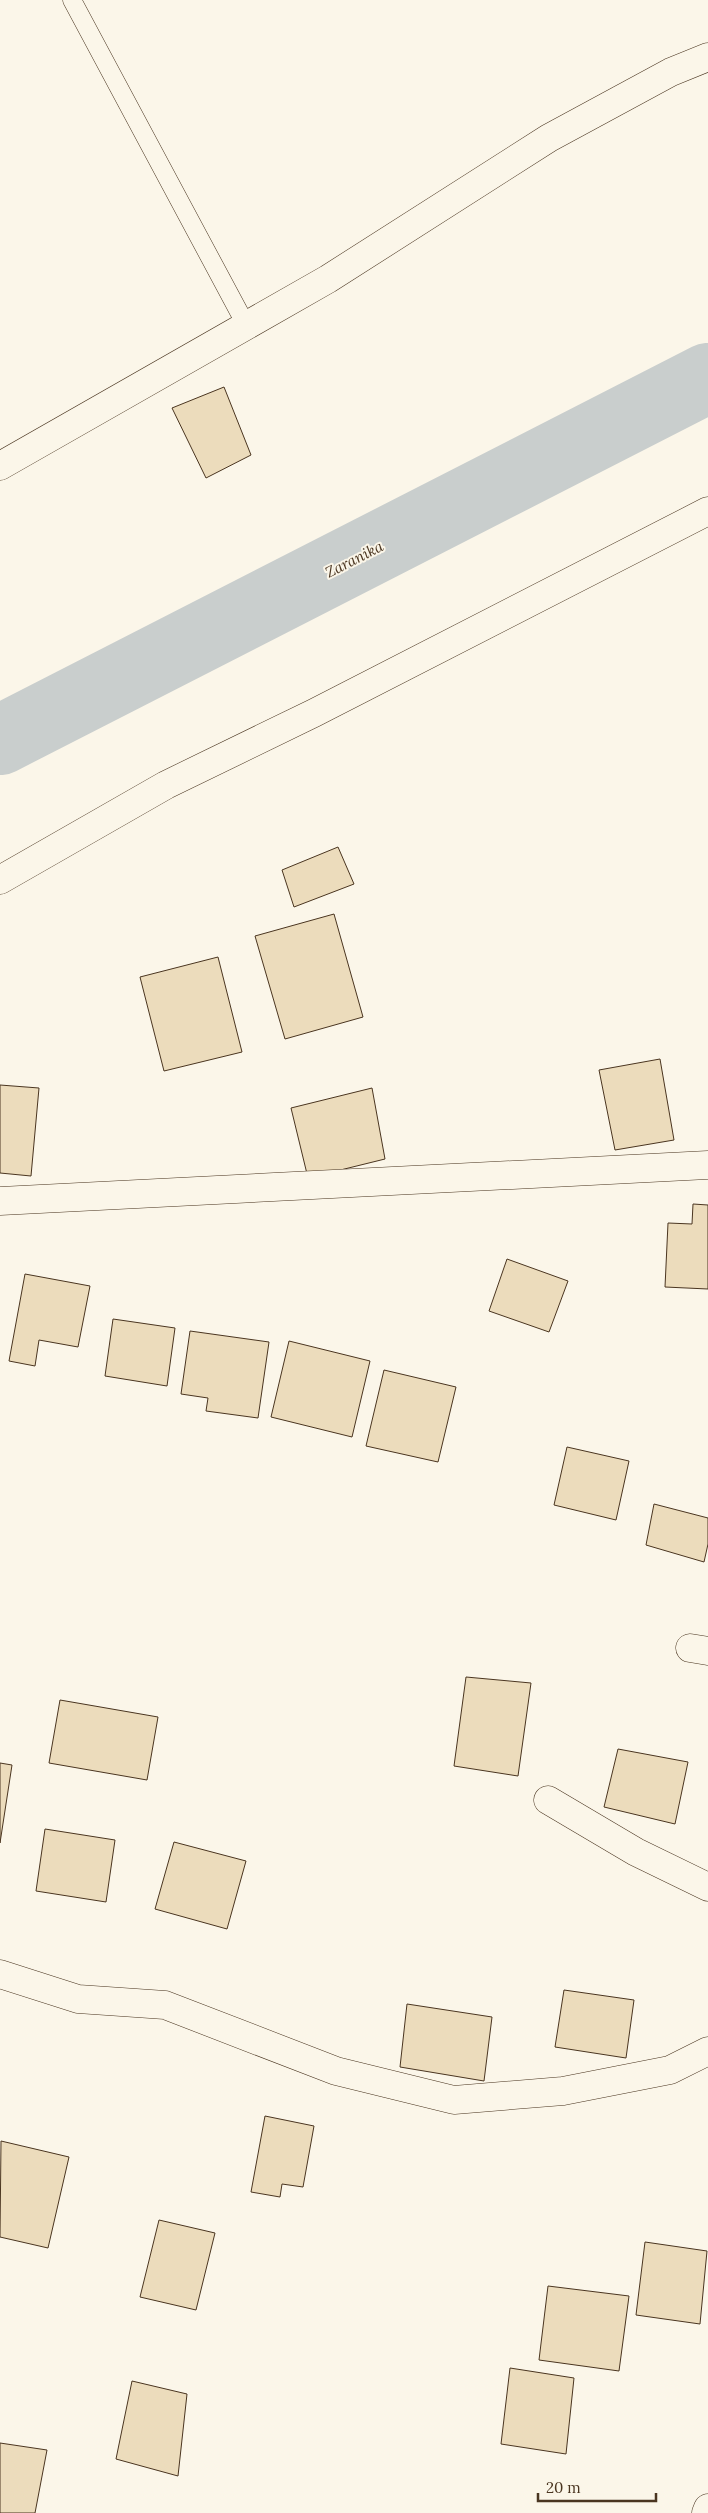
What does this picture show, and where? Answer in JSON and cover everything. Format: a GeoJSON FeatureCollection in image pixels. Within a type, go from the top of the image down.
{"type":"FeatureCollection","features":[{"type":"Feature","properties":{"kind":"street"},"geometry":{"type":"LineString","coordinates":[[0,466],[132,393],[328,279],[550,138],[670,72],[708,57]]}},
{"type":"Feature","properties":{"kind":"street"},"geometry":{"type":"LineString","coordinates":[[0,880],[166,785],[314,713],[708,511]]}},
{"type":"Feature","properties":{"kind":"street"},"geometry":{"type":"LineString","coordinates":[[0,1201],[708,1165]]}},
{"type":"Feature","properties":{"kind":"street"},"geometry":{"type":"LineString","coordinates":[[548,1800],[636,1852],[708,1887]]}},
{"type":"Feature","properties":{"kind":"street"},"geometry":{"type":"LineString","coordinates":[[0,1974],[78,1999],[165,2005],[336,2071],[454,2100],[563,2091],[670,2070],[708,2051]]}},
{"type":"Feature","properties":{"kind":"street"},"geometry":{"type":"LineString","coordinates":[[706,2513],[708,2508]]}},
{"type":"Feature","properties":{"kind":"lane"},"geometry":{"type":"LineString","coordinates":[[72,0],[246,325]]}},
{"type":"Feature","properties":{"kind":"building"},"geometry":{"type":"Polygon","coordinates":[[[224,387],[251,455],[206,478],[172,408],[224,387]]]}},
{"type":"Feature","properties":{"kind":"building"},"geometry":{"type":"Polygon","coordinates":[[[338,847],[354,884],[294,907],[282,870],[338,847]]]}},
{"type":"Feature","properties":{"kind":"building"},"geometry":{"type":"Polygon","coordinates":[[[334,914],[363,1017],[285,1039],[255,936],[334,914]]]}},
{"type":"Feature","properties":{"kind":"building"},"geometry":{"type":"Polygon","coordinates":[[[218,957],[242,1052],[164,1071],[140,977],[218,957]]]}},
{"type":"Feature","properties":{"kind":"building"},"geometry":{"type":"Polygon","coordinates":[[[660,1059],[674,1140],[615,1150],[599,1070],[660,1059]]]}},
{"type":"Feature","properties":{"kind":"building"},"geometry":{"type":"Polygon","coordinates":[[[0,1085],[39,1088],[31,1176],[0,1173],[0,1085]]]}},
{"type":"Feature","properties":{"kind":"building"},"geometry":{"type":"Polygon","coordinates":[[[372,1088],[385,1159],[308,1178],[291,1108],[372,1088]]]}},
{"type":"Feature","properties":{"kind":"building"},"geometry":{"type":"Polygon","coordinates":[[[693,1204],[708,1205],[708,1289],[665,1287],[668,1223],[692,1224],[693,1204]]]}},
{"type":"Feature","properties":{"kind":"building"},"geometry":{"type":"Polygon","coordinates":[[[507,1259],[568,1281],[549,1332],[489,1311],[507,1259]]]}},
{"type":"Feature","properties":{"kind":"building"},"geometry":{"type":"Polygon","coordinates":[[[25,1274],[90,1286],[78,1347],[39,1340],[35,1366],[9,1361],[25,1274]]]}},
{"type":"Feature","properties":{"kind":"building"},"geometry":{"type":"Polygon","coordinates":[[[113,1319],[175,1328],[167,1386],[105,1376],[113,1319]]]}},
{"type":"Feature","properties":{"kind":"building"},"geometry":{"type":"Polygon","coordinates":[[[190,1331],[269,1342],[258,1418],[206,1411],[208,1398],[181,1394],[190,1331]]]}},
{"type":"Feature","properties":{"kind":"building"},"geometry":{"type":"Polygon","coordinates":[[[289,1341],[370,1361],[352,1437],[271,1417],[289,1341]]]}},
{"type":"Feature","properties":{"kind":"building"},"geometry":{"type":"Polygon","coordinates":[[[384,1370],[456,1387],[438,1462],[366,1446],[384,1370]]]}},
{"type":"Feature","properties":{"kind":"building"},"geometry":{"type":"Polygon","coordinates":[[[567,1447],[629,1461],[616,1520],[554,1505],[567,1447]]]}},
{"type":"Feature","properties":{"kind":"building"},"geometry":{"type":"Polygon","coordinates":[[[654,1504],[708,1518],[708,1544],[704,1562],[646,1545],[654,1504]]]}},
{"type":"Feature","properties":{"kind":"building"},"geometry":{"type":"Polygon","coordinates":[[[466,1677],[531,1683],[518,1776],[454,1766],[466,1677]]]}},
{"type":"Feature","properties":{"kind":"building"},"geometry":{"type":"Polygon","coordinates":[[[60,1700],[158,1717],[147,1780],[49,1763],[60,1700]]]}},
{"type":"Feature","properties":{"kind":"building"},"geometry":{"type":"Polygon","coordinates":[[[618,1749],[688,1762],[675,1824],[604,1807],[618,1749]]]}},
{"type":"Feature","properties":{"kind":"building"},"geometry":{"type":"Polygon","coordinates":[[[0,1763],[12,1765],[0,1843],[0,1763]]]}},
{"type":"Feature","properties":{"kind":"building"},"geometry":{"type":"Polygon","coordinates":[[[45,1829],[115,1840],[106,1902],[36,1891],[45,1829]]]}},
{"type":"Feature","properties":{"kind":"building"},"geometry":{"type":"Polygon","coordinates":[[[174,1842],[246,1861],[227,1929],[155,1909],[174,1842]]]}},
{"type":"Feature","properties":{"kind":"building"},"geometry":{"type":"Polygon","coordinates":[[[564,1990],[634,2000],[626,2058],[555,2047],[564,1990]]]}},
{"type":"Feature","properties":{"kind":"building"},"geometry":{"type":"Polygon","coordinates":[[[407,2004],[492,2017],[484,2081],[400,2067],[407,2004]]]}},
{"type":"Feature","properties":{"kind":"building"},"geometry":{"type":"Polygon","coordinates":[[[265,2116],[314,2126],[303,2187],[282,2184],[280,2197],[251,2192],[265,2116]]]}},
{"type":"Feature","properties":{"kind":"building"},"geometry":{"type":"Polygon","coordinates":[[[1,2141],[69,2157],[48,2248],[0,2237],[1,2141]]]}},
{"type":"Feature","properties":{"kind":"building"},"geometry":{"type":"Polygon","coordinates":[[[159,2220],[215,2233],[196,2310],[140,2297],[159,2220]]]}},
{"type":"Feature","properties":{"kind":"building"},"geometry":{"type":"Polygon","coordinates":[[[645,2242],[707,2251],[700,2324],[636,2315],[645,2242]]]}},
{"type":"Feature","properties":{"kind":"building"},"geometry":{"type":"Polygon","coordinates":[[[548,2286],[629,2296],[619,2371],[539,2360],[548,2286]]]}},
{"type":"Feature","properties":{"kind":"building"},"geometry":{"type":"Polygon","coordinates":[[[510,2368],[574,2378],[566,2454],[501,2444],[510,2368]]]}},
{"type":"Feature","properties":{"kind":"building"},"geometry":{"type":"Polygon","coordinates":[[[132,2381],[187,2394],[178,2476],[116,2459],[132,2381]]]}},
{"type":"Feature","properties":{"kind":"building"},"geometry":{"type":"Polygon","coordinates":[[[0,2443],[47,2450],[35,2513],[0,2513],[0,2443]]]}},
{"type":"Feature","properties":{"kind":"waterway","name":"Zaranika"},"geometry":{"type":"LineString","coordinates":[[0,740],[708,378]]}}]}
